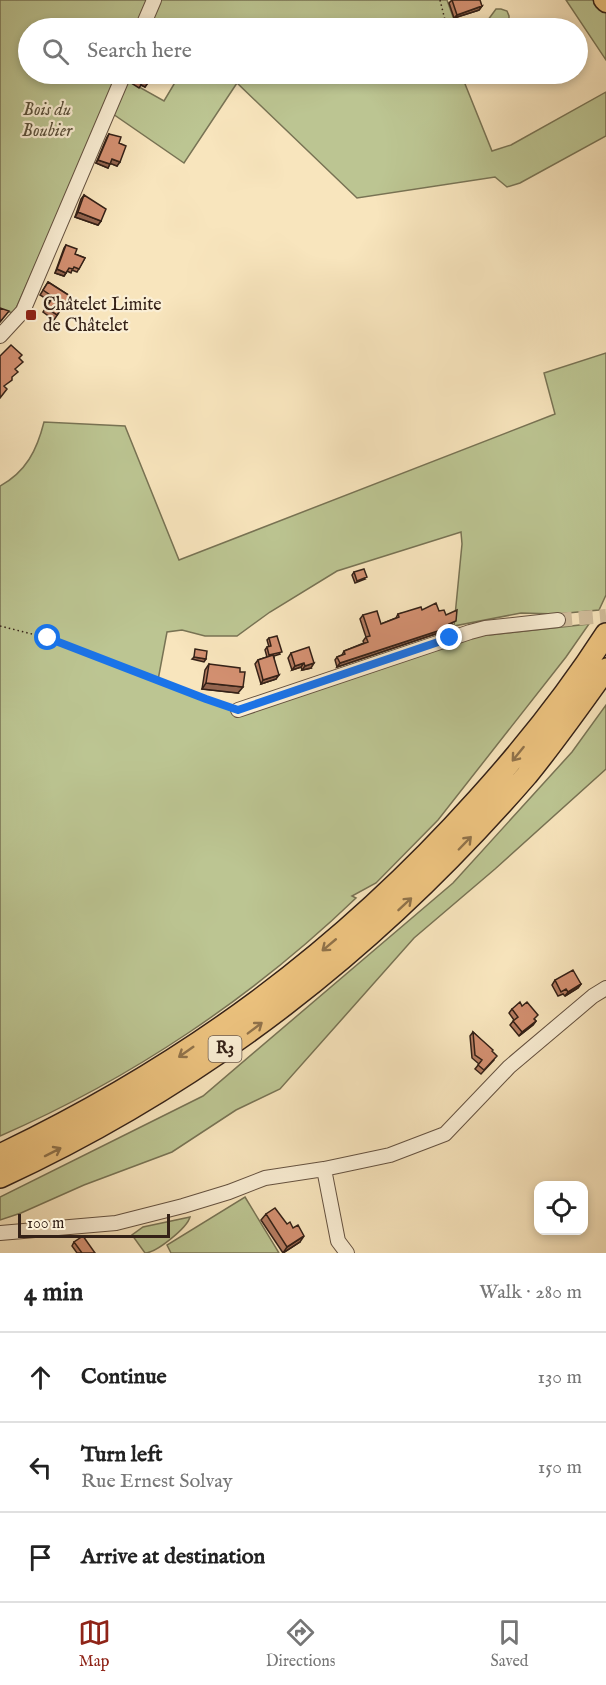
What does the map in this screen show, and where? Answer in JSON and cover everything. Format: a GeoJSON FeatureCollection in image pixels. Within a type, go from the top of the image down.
{"type":"FeatureCollection","features":[{"type":"Feature","properties":{"kind":"highway"},"geometry":{"type":"LineString","coordinates":[[554,709],[568,674],[606,616]]}},
{"type":"Feature","properties":{"kind":"highway","name":"R3"},"geometry":{"type":"LineString","coordinates":[[0,1155],[113,1097],[177,1058],[302,968],[356,923],[411,871],[513,760],[554,709],[606,634]]}},
{"type":"Feature","properties":{"kind":"highway","name":"R3"},"geometry":{"type":"LineString","coordinates":[[0,1177],[54,1152],[186,1076],[257,1026],[367,939],[424,886],[528,773],[606,669]]}},
{"type":"Feature","properties":{"kind":"main road"},"geometry":{"type":"LineString","coordinates":[[603,0],[606,3]]}},
{"type":"Feature","properties":{"kind":"street"},"geometry":{"type":"LineString","coordinates":[[146,18],[154,0]]}},
{"type":"Feature","properties":{"kind":"street"},"geometry":{"type":"LineString","coordinates":[[0,336],[23,310],[120,84]]}},
{"type":"Feature","properties":{"kind":"street"},"geometry":{"type":"LineString","coordinates":[[238,710],[470,632],[485,628],[558,620]]}},
{"type":"Feature","properties":{"kind":"street"},"geometry":{"type":"LineString","coordinates":[[0,1233],[116,1223],[183,1206],[265,1178],[324,1169],[390,1155],[445,1134],[509,1067],[593,996],[606,988]]}},
{"type":"Feature","properties":{"kind":"street"},"geometry":{"type":"LineString","coordinates":[[324,1169],[338,1241],[347,1253]]}},
{"type":"Feature","properties":{"kind":"path"},"geometry":{"type":"LineString","coordinates":[[440,0],[444,18]]}},
{"type":"Feature","properties":{"kind":"path"},"geometry":{"type":"LineString","coordinates":[[0,626],[48,638],[238,710]]}},
{"type":"Feature","properties":{"kind":"green space","name":"Bois du Boubier"},"geometry":{"type":"Polygon","coordinates":[[[0,0],[147,0],[139,18],[18,18],[18,84],[113,84],[14,313],[0,310],[0,0]]]}},
{"type":"Feature","properties":{"kind":"green space"},"geometry":{"type":"Polygon","coordinates":[[[160,0],[447,0],[453,18],[152,18],[160,0]]]}},
{"type":"Feature","properties":{"kind":"green space"},"geometry":{"type":"Polygon","coordinates":[[[566,0],[594,0],[606,13],[606,60],[588,33],[588,18],[578,18],[566,0]]]}},
{"type":"Feature","properties":{"kind":"green space"},"geometry":{"type":"Polygon","coordinates":[[[496,9],[507,11],[509,16],[509,18],[489,18],[496,9]]]}},
{"type":"Feature","properties":{"kind":"green space"},"geometry":{"type":"Polygon","coordinates":[[[123,84],[134,84],[164,101],[174,84],[236,84],[184,163],[113,114],[123,84]]]}},
{"type":"Feature","properties":{"kind":"green space"},"geometry":{"type":"Polygon","coordinates":[[[238,84],[465,84],[492,151],[511,145],[606,92],[606,136],[520,183],[507,187],[495,177],[357,198],[238,84]]]}},
{"type":"Feature","properties":{"kind":"green space"},"geometry":{"type":"Polygon","coordinates":[[[606,353],[606,595],[599,610],[557,614],[521,613],[454,626],[462,544],[461,532],[337,571],[270,612],[237,636],[205,636],[182,630],[167,632],[158,680],[238,710],[470,632],[490,635],[589,624],[566,657],[438,820],[376,883],[352,896],[356,898],[317,934],[233,1002],[188,1033],[96,1089],[0,1136],[0,486],[24,467],[38,442],[44,422],[125,426],[179,560],[555,414],[544,373],[606,353]]]}},
{"type":"Feature","properties":{"kind":"green space"},"geometry":{"type":"Polygon","coordinates":[[[606,705],[606,769],[414,938],[280,1089],[236,1110],[172,1152],[0,1220],[0,1197],[203,1096],[453,883],[572,752],[606,705]]]}},
{"type":"Feature","properties":{"kind":"green space"},"geometry":{"type":"Polygon","coordinates":[[[245,1197],[279,1253],[171,1253],[167,1245],[245,1197]]]}},
{"type":"Feature","properties":{"kind":"green space"},"geometry":{"type":"Polygon","coordinates":[[[190,1217],[177,1233],[150,1252],[145,1253],[132,1235],[143,1227],[190,1217]]]}},
{"type":"Feature","properties":{"kind":"building"},"geometry":{"type":"Polygon","coordinates":[[[452,0],[480,0],[482,6],[457,15],[452,0]]]}},
{"type":"Feature","properties":{"kind":"building"},"geometry":{"type":"Polygon","coordinates":[[[109,134],[121,137],[119,143],[126,146],[120,162],[112,159],[110,164],[98,160],[109,134]]]}},
{"type":"Feature","properties":{"kind":"building"},"geometry":{"type":"Polygon","coordinates":[[[84,195],[106,209],[101,221],[78,212],[84,195]]]}},
{"type":"Feature","properties":{"kind":"building"},"geometry":{"type":"Polygon","coordinates":[[[66,245],[77,249],[75,254],[85,258],[79,269],[69,268],[66,273],[57,269],[66,245]]]}},
{"type":"Feature","properties":{"kind":"building"},"geometry":{"type":"Polygon","coordinates":[[[48,282],[70,296],[57,315],[46,308],[53,297],[43,290],[48,282]]]}},
{"type":"Feature","properties":{"kind":"building"},"geometry":{"type":"Polygon","coordinates":[[[0,308],[9,311],[0,322],[0,308]]]}},
{"type":"Feature","properties":{"kind":"building"},"geometry":{"type":"Polygon","coordinates":[[[11,345],[22,355],[19,358],[23,362],[15,369],[18,372],[12,380],[4,386],[7,389],[0,398],[0,356],[11,345]]]}},
{"type":"Feature","properties":{"kind":"building"},"geometry":{"type":"Polygon","coordinates":[[[364,569],[367,577],[357,581],[354,572],[364,569]]]}},
{"type":"Feature","properties":{"kind":"building"},"geometry":{"type":"Polygon","coordinates":[[[436,603],[439,611],[444,610],[446,615],[457,610],[456,621],[449,624],[450,627],[340,663],[337,657],[345,654],[344,651],[368,642],[366,637],[370,636],[363,615],[377,611],[381,624],[399,617],[398,614],[421,607],[422,610],[436,603]]]}},
{"type":"Feature","properties":{"kind":"building"},"geometry":{"type":"Polygon","coordinates":[[[277,636],[282,652],[269,655],[267,647],[271,646],[269,638],[277,636]]]}},
{"type":"Feature","properties":{"kind":"building"},"geometry":{"type":"Polygon","coordinates":[[[309,647],[314,663],[295,666],[291,653],[309,647]]]}},
{"type":"Feature","properties":{"kind":"building"},"geometry":{"type":"Polygon","coordinates":[[[195,649],[207,651],[206,659],[194,657],[195,649]]]}},
{"type":"Feature","properties":{"kind":"building"},"geometry":{"type":"Polygon","coordinates":[[[273,655],[279,675],[263,680],[258,660],[273,655]]]}},
{"type":"Feature","properties":{"kind":"building"},"geometry":{"type":"Polygon","coordinates":[[[209,664],[240,668],[240,672],[245,672],[243,687],[206,683],[209,664]]]}},
{"type":"Feature","properties":{"kind":"building"},"geometry":{"type":"Polygon","coordinates":[[[573,970],[581,984],[568,992],[566,989],[561,992],[555,980],[573,970]]]}},
{"type":"Feature","properties":{"kind":"building"},"geometry":{"type":"Polygon","coordinates":[[[520,1002],[522,1006],[527,1002],[538,1015],[534,1019],[536,1021],[522,1032],[513,1021],[518,1017],[512,1009],[520,1002]]]}},
{"type":"Feature","properties":{"kind":"building"},"geometry":{"type":"Polygon","coordinates":[[[473,1032],[497,1056],[484,1070],[478,1065],[482,1060],[475,1055],[473,1032]]]}},
{"type":"Feature","properties":{"kind":"building"},"geometry":{"type":"Polygon","coordinates":[[[275,1208],[287,1224],[290,1222],[293,1228],[298,1225],[304,1236],[287,1247],[266,1214],[275,1208]]]}},
{"type":"Feature","properties":{"kind":"building"},"geometry":{"type":"Polygon","coordinates":[[[83,1236],[95,1253],[82,1253],[74,1242],[83,1236]]]}},
{"type":"Feature","properties":{"kind":"tunnel"},"geometry":{"type":"LineString","coordinates":[[558,620],[606,616]]}},
{"type":"Feature","properties":{"kind":"place","name":"Châtelet Limite de Châtelet"},"geometry":{"type":"Point","coordinates":[31,315]}},
{"type":"Feature","properties":{"kind":"route"},"geometry":{"type":"LineString","coordinates":[[48,638],[238,710],[450,638]]}}]}
